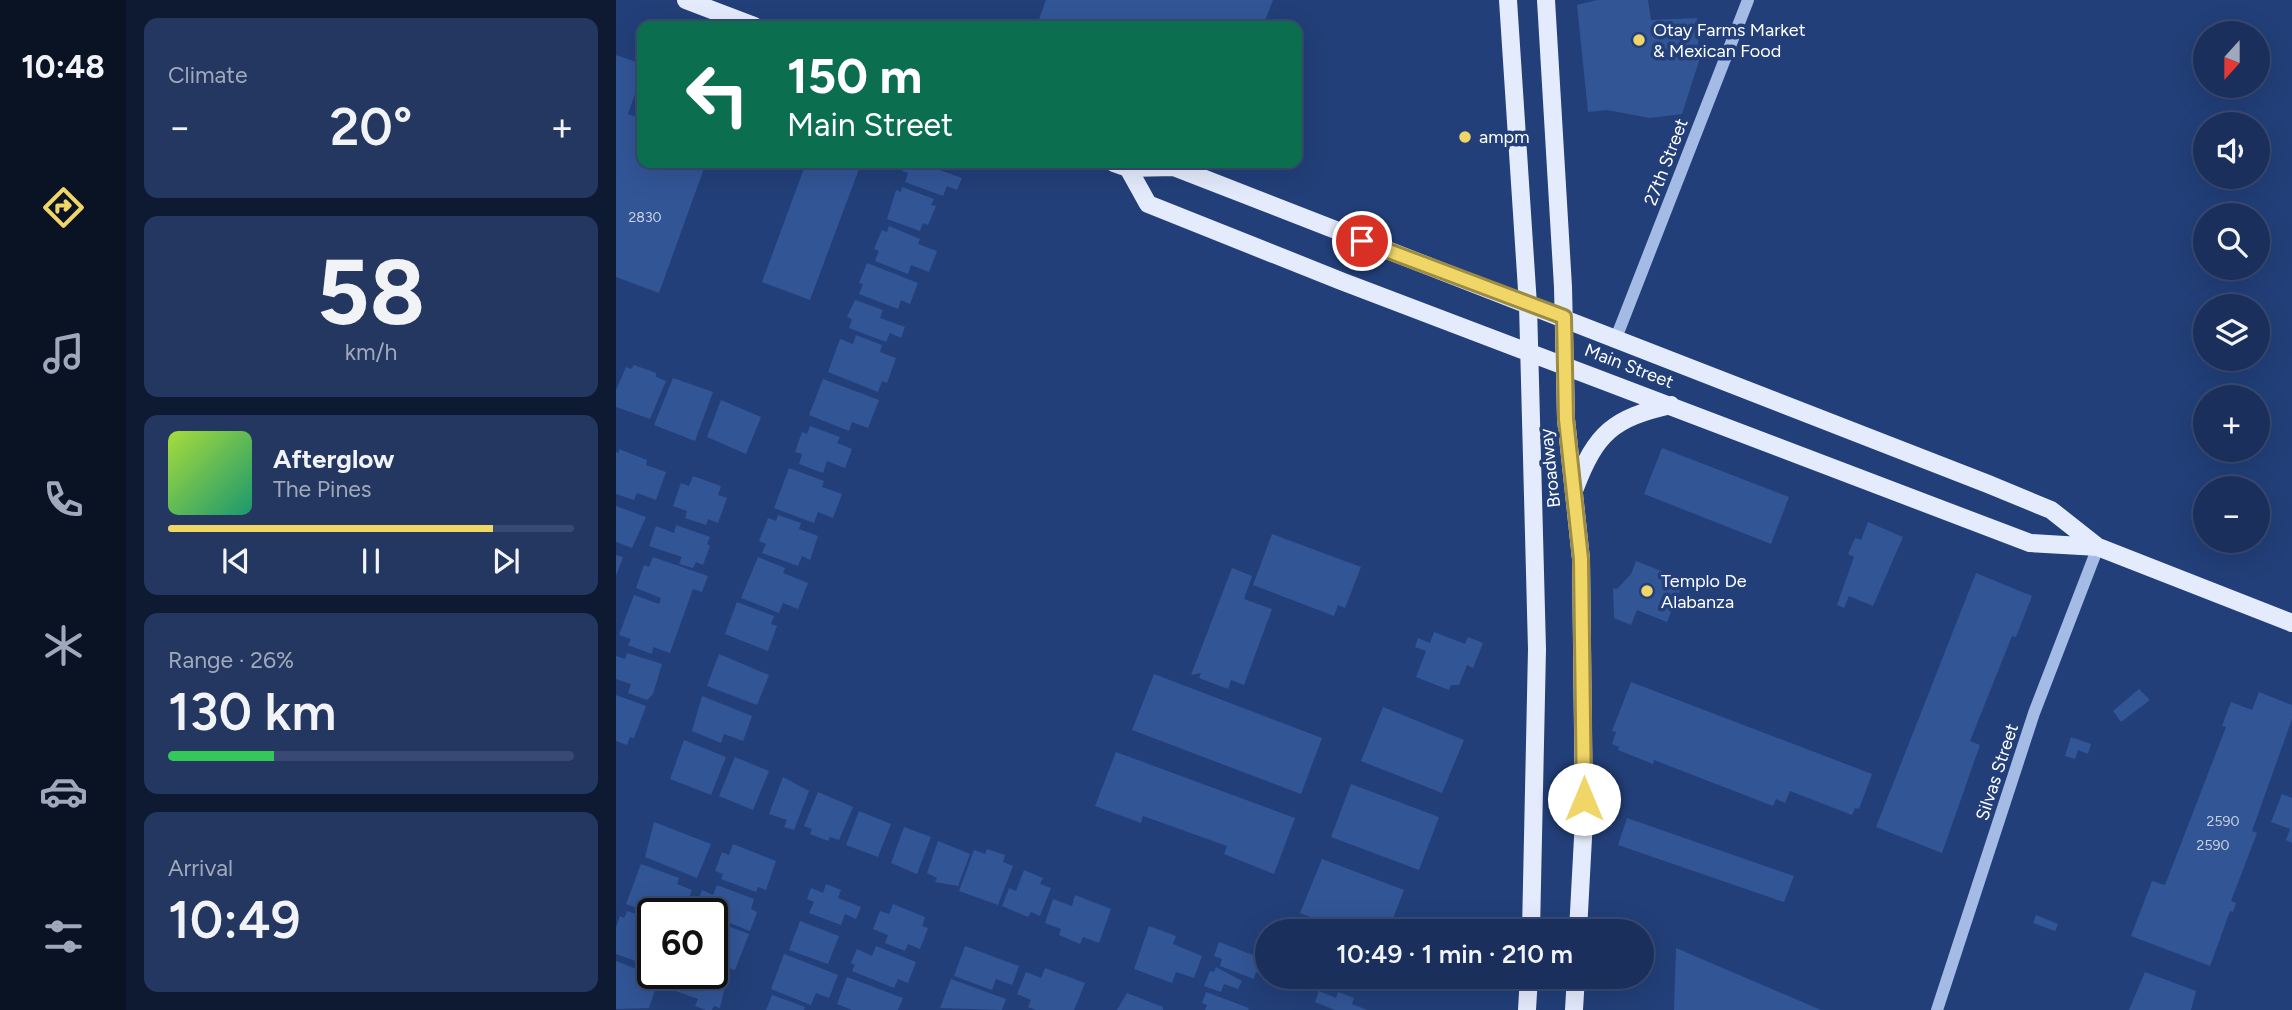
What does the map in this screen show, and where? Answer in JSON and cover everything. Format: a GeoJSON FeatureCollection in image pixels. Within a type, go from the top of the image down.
{"type":"FeatureCollection","features":[{"type":"Feature","properties":{"kind":"main road"},"geometry":{"type":"LineString","coordinates":[[685,0],[741,21]]}},
{"type":"Feature","properties":{"kind":"main road","name":"Broadway"},"geometry":{"type":"LineString","coordinates":[[1508,0],[1528,305],[1536,649],[1531,919]]}},
{"type":"Feature","properties":{"kind":"main road","name":"Broadway"},"geometry":{"type":"LineString","coordinates":[[1546,0],[1564,317],[1563,364],[1581,559],[1584,819],[1579,919]]}},
{"type":"Feature","properties":{"kind":"main road","name":"Main Street"},"geometry":{"type":"LineString","coordinates":[[1123,168],[1148,204],[2030,543],[2098,547]]}},
{"type":"Feature","properties":{"kind":"main road","name":"Main Street"},"geometry":{"type":"LineString","coordinates":[[1177,168],[1564,317],[2051,510],[2098,547],[2292,623]]}},
{"type":"Feature","properties":{"kind":"main road"},"geometry":{"type":"LineString","coordinates":[[1574,491],[1588,454],[1609,428],[1642,411],[1671,405]]}},
{"type":"Feature","properties":{"kind":"main road"},"geometry":{"type":"LineString","coordinates":[[1527,1010],[1528,989]]}},
{"type":"Feature","properties":{"kind":"main road"},"geometry":{"type":"LineString","coordinates":[[1574,1010],[1575,989]]}},
{"type":"Feature","properties":{"kind":"street","name":"27th Street"},"geometry":{"type":"LineString","coordinates":[[1616,338],[1748,0]]}},
{"type":"Feature","properties":{"kind":"street","name":"Silvas Street"},"geometry":{"type":"LineString","coordinates":[[1937,1010],[2035,713],[2098,547]]}},
{"type":"Feature","properties":{"kind":"building"},"geometry":{"type":"Polygon","coordinates":[[[1046,0],[1273,0],[1265,21],[1038,21],[1046,0]]]}},
{"type":"Feature","properties":{"kind":"building","name":"Otay Farms Market & Mexican Food"},"geometry":{"type":"Polygon","coordinates":[[[1597,0],[1648,0],[1651,20],[1697,18],[1699,61],[1682,114],[1650,118],[1607,110],[1588,112],[1577,5],[1597,0]]]}},
{"type":"Feature","properties":{"kind":"building"},"geometry":{"type":"Polygon","coordinates":[[[616,55],[637,62],[637,88],[628,114],[637,117],[637,168],[704,168],[659,293],[616,277],[616,55]]]}},
{"type":"Feature","properties":{"kind":"building"},"geometry":{"type":"Polygon","coordinates":[[[804,168],[859,169],[810,300],[762,282],[804,168]]]}},
{"type":"Feature","properties":{"kind":"building"},"geometry":{"type":"Polygon","coordinates":[[[903,168],[938,168],[962,178],[957,190],[947,186],[943,196],[905,182],[908,173],[902,171],[903,168]]]}},
{"type":"Feature","properties":{"kind":"building"},"geometry":{"type":"Polygon","coordinates":[[[902,187],[934,199],[931,205],[936,206],[928,225],[923,223],[920,231],[887,219],[896,190],[901,192],[902,187]]]}},
{"type":"Feature","properties":{"kind":"building"},"geometry":{"type":"Polygon","coordinates":[[[889,226],[920,239],[918,244],[937,251],[929,272],[911,265],[908,274],[875,261],[879,251],[874,249],[882,230],[887,232],[889,226]]]}},
{"type":"Feature","properties":{"kind":"building"},"geometry":{"type":"Polygon","coordinates":[[[867,263],[918,283],[910,304],[901,300],[898,309],[859,294],[863,284],[859,283],[867,263]]]}},
{"type":"Feature","properties":{"kind":"building"},"geometry":{"type":"Polygon","coordinates":[[[855,300],[883,310],[880,318],[905,327],[901,338],[890,333],[886,342],[849,328],[852,319],[847,317],[855,300]]]}},
{"type":"Feature","properties":{"kind":"building"},"geometry":{"type":"Polygon","coordinates":[[[856,335],[882,345],[880,352],[896,358],[887,383],[882,381],[878,392],[828,372],[840,339],[853,344],[856,335]]]}},
{"type":"Feature","properties":{"kind":"building"},"geometry":{"type":"Polygon","coordinates":[[[634,365],[656,373],[656,377],[666,381],[650,419],[616,407],[616,390],[626,367],[631,369],[634,365]]]}},
{"type":"Feature","properties":{"kind":"building"},"geometry":{"type":"Polygon","coordinates":[[[673,378],[713,392],[695,441],[654,425],[673,378]]]}},
{"type":"Feature","properties":{"kind":"building"},"geometry":{"type":"Polygon","coordinates":[[[823,379],[879,400],[868,428],[852,422],[849,431],[809,415],[823,379]]]}},
{"type":"Feature","properties":{"kind":"building"},"geometry":{"type":"Polygon","coordinates":[[[721,400],[761,417],[746,454],[707,437],[721,400]]]}},
{"type":"Feature","properties":{"kind":"building"},"geometry":{"type":"Polygon","coordinates":[[[810,426],[840,437],[837,443],[852,449],[845,468],[827,461],[823,473],[799,464],[802,454],[795,452],[802,432],[807,434],[810,426]]]}},
{"type":"Feature","properties":{"kind":"building"},"geometry":{"type":"Polygon","coordinates":[[[1662,448],[1789,497],[1771,544],[1644,494],[1662,448]]]}},
{"type":"Feature","properties":{"kind":"building"},"geometry":{"type":"Polygon","coordinates":[[[619,449],[647,460],[646,465],[666,472],[656,500],[637,493],[634,500],[616,494],[616,452],[619,453],[619,449]]]}},
{"type":"Feature","properties":{"kind":"building"},"geometry":{"type":"Polygon","coordinates":[[[789,468],[824,481],[822,487],[842,494],[833,518],[818,512],[814,523],[774,508],[789,468]]]}},
{"type":"Feature","properties":{"kind":"building"},"geometry":{"type":"Polygon","coordinates":[[[693,476],[721,486],[718,495],[727,498],[718,523],[708,519],[706,525],[685,518],[687,511],[673,506],[681,483],[689,486],[693,476]]]}},
{"type":"Feature","properties":{"kind":"building"},"geometry":{"type":"Polygon","coordinates":[[[616,506],[646,517],[632,548],[616,542],[616,506]]]}},
{"type":"Feature","properties":{"kind":"building"},"geometry":{"type":"Polygon","coordinates":[[[778,515],[801,523],[799,529],[818,536],[810,560],[802,556],[798,566],[762,553],[766,544],[759,541],[768,518],[776,521],[778,515]]]}},
{"type":"Feature","properties":{"kind":"building"},"geometry":{"type":"Polygon","coordinates":[[[1868,522],[1903,537],[1873,606],[1849,596],[1844,608],[1837,605],[1854,557],[1848,554],[1855,538],[1861,540],[1868,522]]]}},
{"type":"Feature","properties":{"kind":"building"},"geometry":{"type":"Polygon","coordinates":[[[676,525],[710,537],[707,544],[710,546],[703,565],[696,562],[693,568],[679,564],[682,557],[649,546],[656,526],[674,533],[676,525]]]}},
{"type":"Feature","properties":{"kind":"building"},"geometry":{"type":"Polygon","coordinates":[[[1272,534],[1361,567],[1345,608],[1338,605],[1334,616],[1253,585],[1272,534]]]}},
{"type":"Feature","properties":{"kind":"building"},"geometry":{"type":"Polygon","coordinates":[[[616,555],[623,557],[616,576],[616,555]]]}},
{"type":"Feature","properties":{"kind":"building"},"geometry":{"type":"Polygon","coordinates":[[[653,557],[708,576],[702,592],[693,589],[670,653],[653,647],[652,654],[628,645],[631,639],[619,635],[634,595],[659,604],[661,598],[636,588],[644,565],[649,567],[653,557]]]}},
{"type":"Feature","properties":{"kind":"building"},"geometry":{"type":"Polygon","coordinates":[[[758,557],[785,568],[783,573],[808,583],[798,609],[783,603],[779,613],[741,598],[758,557]]]}},
{"type":"Feature","properties":{"kind":"building"},"geometry":{"type":"Polygon","coordinates":[[[1636,561],[1684,580],[1667,622],[1637,610],[1631,625],[1614,618],[1613,588],[1617,589],[1631,574],[1636,561]]]}},
{"type":"Feature","properties":{"kind":"building"},"geometry":{"type":"Polygon","coordinates":[[[1232,568],[1252,576],[1244,599],[1272,609],[1244,685],[1231,680],[1228,689],[1199,678],[1201,673],[1191,675],[1232,568]]]}},
{"type":"Feature","properties":{"kind":"building"},"geometry":{"type":"Polygon","coordinates":[[[1976,573],[2032,596],[2016,637],[2012,636],[1970,741],[1980,745],[1942,853],[1876,827],[1976,573]]]}},
{"type":"Feature","properties":{"kind":"building"},"geometry":{"type":"Polygon","coordinates":[[[737,602],[774,616],[771,624],[777,626],[768,651],[725,634],[737,602]]]}},
{"type":"Feature","properties":{"kind":"building"},"geometry":{"type":"Polygon","coordinates":[[[1434,632],[1465,644],[1468,637],[1483,643],[1473,668],[1467,665],[1459,685],[1451,685],[1449,690],[1416,677],[1426,651],[1415,647],[1418,638],[1430,643],[1434,632]]]}},
{"type":"Feature","properties":{"kind":"building"},"geometry":{"type":"Polygon","coordinates":[[[627,653],[662,664],[653,694],[647,700],[628,693],[631,684],[616,679],[616,656],[625,659],[627,653]]]}},
{"type":"Feature","properties":{"kind":"building"},"geometry":{"type":"Polygon","coordinates":[[[719,654],[769,675],[757,705],[707,686],[719,654]]]}},
{"type":"Feature","properties":{"kind":"building"},"geometry":{"type":"Polygon","coordinates":[[[1154,674],[1322,738],[1301,794],[1132,730],[1154,674]]]}},
{"type":"Feature","properties":{"kind":"building"},"geometry":{"type":"Polygon","coordinates":[[[1631,682],[1872,774],[1859,809],[1855,808],[1852,815],[1790,791],[1785,803],[1776,799],[1773,806],[1654,760],[1653,764],[1618,750],[1619,747],[1612,744],[1616,732],[1612,731],[1631,682]]]}},
{"type":"Feature","properties":{"kind":"building"},"geometry":{"type":"Polygon","coordinates":[[[2139,689],[2150,700],[2121,722],[2113,711],[2139,689]]]}},
{"type":"Feature","properties":{"kind":"building"},"geometry":{"type":"Polygon","coordinates":[[[2259,692],[2292,705],[2292,719],[2252,831],[2257,833],[2231,901],[2236,903],[2233,912],[2230,911],[2210,966],[2131,936],[2152,881],[2165,885],[2226,727],[2222,726],[2231,702],[2252,710],[2259,692]]]}},
{"type":"Feature","properties":{"kind":"building"},"geometry":{"type":"Polygon","coordinates":[[[616,695],[646,706],[634,738],[630,737],[627,745],[616,741],[616,695]]]}},
{"type":"Feature","properties":{"kind":"building"},"geometry":{"type":"Polygon","coordinates":[[[702,696],[752,716],[743,741],[724,734],[721,743],[692,731],[702,696]]]}},
{"type":"Feature","properties":{"kind":"building"},"geometry":{"type":"Polygon","coordinates":[[[1383,707],[1464,740],[1442,793],[1361,761],[1383,707]]]}},
{"type":"Feature","properties":{"kind":"building"},"geometry":{"type":"Polygon","coordinates":[[[2071,737],[2091,744],[2088,754],[2078,750],[2075,759],[2065,756],[2071,737]]]}},
{"type":"Feature","properties":{"kind":"building"},"geometry":{"type":"Polygon","coordinates":[[[684,740],[726,757],[711,795],[670,779],[684,740]]]}},
{"type":"Feature","properties":{"kind":"building"},"geometry":{"type":"Polygon","coordinates":[[[1116,752],[1295,818],[1274,874],[1224,854],[1227,846],[1143,816],[1141,823],[1095,806],[1116,752]]]}},
{"type":"Feature","properties":{"kind":"building"},"geometry":{"type":"Polygon","coordinates":[[[735,757],[769,771],[753,810],[719,796],[735,757]]]}},
{"type":"Feature","properties":{"kind":"building"},"geometry":{"type":"Polygon","coordinates":[[[783,777],[809,791],[794,830],[784,827],[787,820],[769,814],[783,777]]]}},
{"type":"Feature","properties":{"kind":"building"},"geometry":{"type":"Polygon","coordinates":[[[1351,784],[1439,817],[1419,870],[1331,837],[1351,784]]]}},
{"type":"Feature","properties":{"kind":"building"},"geometry":{"type":"Polygon","coordinates":[[[818,792],[853,807],[839,840],[830,837],[828,841],[810,834],[812,829],[804,826],[818,792]]]}},
{"type":"Feature","properties":{"kind":"building"},"geometry":{"type":"Polygon","coordinates":[[[2282,794],[2292,798],[2292,843],[2286,840],[2290,829],[2271,822],[2282,794]]]}},
{"type":"Feature","properties":{"kind":"building"},"geometry":{"type":"Polygon","coordinates":[[[859,811],[891,824],[878,857],[846,845],[859,811]]]}},
{"type":"Feature","properties":{"kind":"building"},"geometry":{"type":"Polygon","coordinates":[[[1627,818],[1794,876],[1784,902],[1618,845],[1627,818]]]}},
{"type":"Feature","properties":{"kind":"building"},"geometry":{"type":"Polygon","coordinates":[[[654,822],[711,844],[697,878],[645,857],[654,822]]]}},
{"type":"Feature","properties":{"kind":"building"},"geometry":{"type":"Polygon","coordinates":[[[904,827],[931,837],[917,874],[891,863],[904,827]]]}},
{"type":"Feature","properties":{"kind":"building"},"geometry":{"type":"Polygon","coordinates":[[[938,841],[970,854],[958,886],[935,882],[937,878],[927,873],[938,841]]]}},
{"type":"Feature","properties":{"kind":"building"},"geometry":{"type":"Polygon","coordinates":[[[733,844],[776,861],[766,890],[758,887],[756,892],[721,879],[723,874],[715,871],[722,852],[729,855],[733,844]]]}},
{"type":"Feature","properties":{"kind":"building"},"geometry":{"type":"Polygon","coordinates":[[[987,849],[1005,855],[1003,862],[1013,866],[998,905],[959,891],[974,850],[985,854],[987,849]]]}},
{"type":"Feature","properties":{"kind":"building"},"geometry":{"type":"Polygon","coordinates":[[[1322,859],[1404,890],[1393,919],[1316,919],[1300,913],[1322,859]]]}},
{"type":"Feature","properties":{"kind":"building"},"geometry":{"type":"Polygon","coordinates":[[[641,864],[679,878],[677,884],[692,890],[689,898],[637,898],[637,908],[626,904],[641,864]]]}},
{"type":"Feature","properties":{"kind":"building"},"geometry":{"type":"Polygon","coordinates":[[[1024,870],[1043,878],[1040,884],[1051,888],[1040,916],[1031,912],[1028,917],[1002,906],[1009,888],[1016,891],[1024,870]]]}},
{"type":"Feature","properties":{"kind":"building"},"geometry":{"type":"Polygon","coordinates":[[[826,884],[841,890],[838,898],[861,907],[856,919],[845,914],[841,925],[809,913],[814,902],[807,899],[811,888],[823,893],[826,884]]]}},
{"type":"Feature","properties":{"kind":"building"},"geometry":{"type":"Polygon","coordinates":[[[717,885],[754,899],[751,909],[757,912],[750,931],[728,922],[728,898],[699,898],[702,890],[713,895],[717,885]]]}},
{"type":"Feature","properties":{"kind":"building"},"geometry":{"type":"Polygon","coordinates":[[[1075,895],[1111,909],[1099,943],[1083,937],[1080,944],[1059,935],[1061,929],[1045,923],[1053,899],[1072,906],[1075,895]]]}},
{"type":"Feature","properties":{"kind":"building"},"geometry":{"type":"Polygon","coordinates":[[[893,904],[925,917],[922,926],[928,928],[920,949],[908,944],[905,951],[885,943],[888,935],[873,929],[880,911],[889,914],[893,904]]]}},
{"type":"Feature","properties":{"kind":"building"},"geometry":{"type":"Polygon","coordinates":[[[627,911],[637,914],[637,961],[616,954],[616,927],[620,916],[624,918],[627,911]]]}},
{"type":"Feature","properties":{"kind":"building"},"geometry":{"type":"Polygon","coordinates":[[[2036,915],[2058,924],[2055,931],[2033,923],[2036,915]]]}},
{"type":"Feature","properties":{"kind":"building"},"geometry":{"type":"Polygon","coordinates":[[[800,921],[839,936],[828,964],[789,950],[800,921]]]}},
{"type":"Feature","properties":{"kind":"building"},"geometry":{"type":"Polygon","coordinates":[[[728,926],[749,934],[735,970],[728,967],[728,926]]]}},
{"type":"Feature","properties":{"kind":"building"},"geometry":{"type":"Polygon","coordinates":[[[1149,926],[1176,936],[1173,944],[1202,956],[1194,978],[1176,972],[1172,983],[1134,969],[1149,926]]]}},
{"type":"Feature","properties":{"kind":"building"},"geometry":{"type":"Polygon","coordinates":[[[1219,942],[1255,956],[1254,979],[1220,966],[1222,959],[1214,956],[1219,942]]]}},
{"type":"Feature","properties":{"kind":"building"},"geometry":{"type":"Polygon","coordinates":[[[876,946],[916,962],[908,983],[898,979],[894,988],[852,971],[855,965],[851,963],[857,949],[872,956],[876,946]]]}},
{"type":"Feature","properties":{"kind":"building"},"geometry":{"type":"Polygon","coordinates":[[[965,946],[1019,966],[1012,985],[996,979],[992,990],[954,976],[965,946]]]}},
{"type":"Feature","properties":{"kind":"building"},"geometry":{"type":"Polygon","coordinates":[[[1676,948],[1821,1010],[1674,1010],[1676,948]]]}},
{"type":"Feature","properties":{"kind":"building"},"geometry":{"type":"Polygon","coordinates":[[[784,954],[838,975],[829,998],[816,993],[811,1005],[771,989],[784,954]]]}},
{"type":"Feature","properties":{"kind":"building"},"geometry":{"type":"Polygon","coordinates":[[[616,961],[637,969],[637,989],[655,989],[649,1008],[616,1009],[616,961]]]}},
{"type":"Feature","properties":{"kind":"building"},"geometry":{"type":"Polygon","coordinates":[[[1216,967],[1242,981],[1238,989],[1224,984],[1221,992],[1204,986],[1210,971],[1214,972],[1216,967]]]}},
{"type":"Feature","properties":{"kind":"building"},"geometry":{"type":"Polygon","coordinates":[[[1045,968],[1085,983],[1074,1010],[1036,1010],[1028,1007],[1031,1000],[1017,994],[1026,972],[1041,978],[1045,968]]]}},
{"type":"Feature","properties":{"kind":"building"},"geometry":{"type":"Polygon","coordinates":[[[2145,972],[2196,991],[2191,1010],[2129,1010],[2145,972]]]}},
{"type":"Feature","properties":{"kind":"building"},"geometry":{"type":"Polygon","coordinates":[[[847,977],[903,998],[898,1010],[852,1010],[837,1004],[847,977]]]}},
{"type":"Feature","properties":{"kind":"building"},"geometry":{"type":"Polygon","coordinates":[[[951,979],[1006,999],[1002,1010],[940,1008],[951,979]]]}},
{"type":"Feature","properties":{"kind":"building"},"geometry":{"type":"Polygon","coordinates":[[[724,989],[720,1008],[714,1006],[712,1010],[695,1006],[698,999],[673,990],[724,989]]]}},
{"type":"Feature","properties":{"kind":"building"},"geometry":{"type":"Polygon","coordinates":[[[1319,991],[1336,998],[1338,992],[1354,998],[1352,1004],[1367,1010],[1335,1010],[1315,1002],[1319,991]]]}},
{"type":"Feature","properties":{"kind":"building"},"geometry":{"type":"Polygon","coordinates":[[[1206,992],[1249,1008],[1205,1010],[1207,1005],[1202,1003],[1206,992]]]}},
{"type":"Feature","properties":{"kind":"building"},"geometry":{"type":"Polygon","coordinates":[[[1127,993],[1163,1007],[1163,1010],[1117,1010],[1127,993]]]}},
{"type":"Feature","properties":{"kind":"building"},"geometry":{"type":"Polygon","coordinates":[[[772,995],[805,1007],[804,1010],[766,1010],[772,995]]]}},
{"type":"Feature","properties":{"kind":"place","name":"Otay Farms Market & Mexican Food"},"geometry":{"type":"Point","coordinates":[1639,40]}},
{"type":"Feature","properties":{"kind":"place","name":"ampm"},"geometry":{"type":"Point","coordinates":[1465,137]}},
{"type":"Feature","properties":{"kind":"place","name":"Templo De Alabanza"},"geometry":{"type":"Point","coordinates":[1647,591]}},
{"type":"Feature","properties":{"kind":"route"},"geometry":{"type":"LineString","coordinates":[[1362,241],[1564,317],[1566,419],[1581,559],[1584,799]]}}]}
